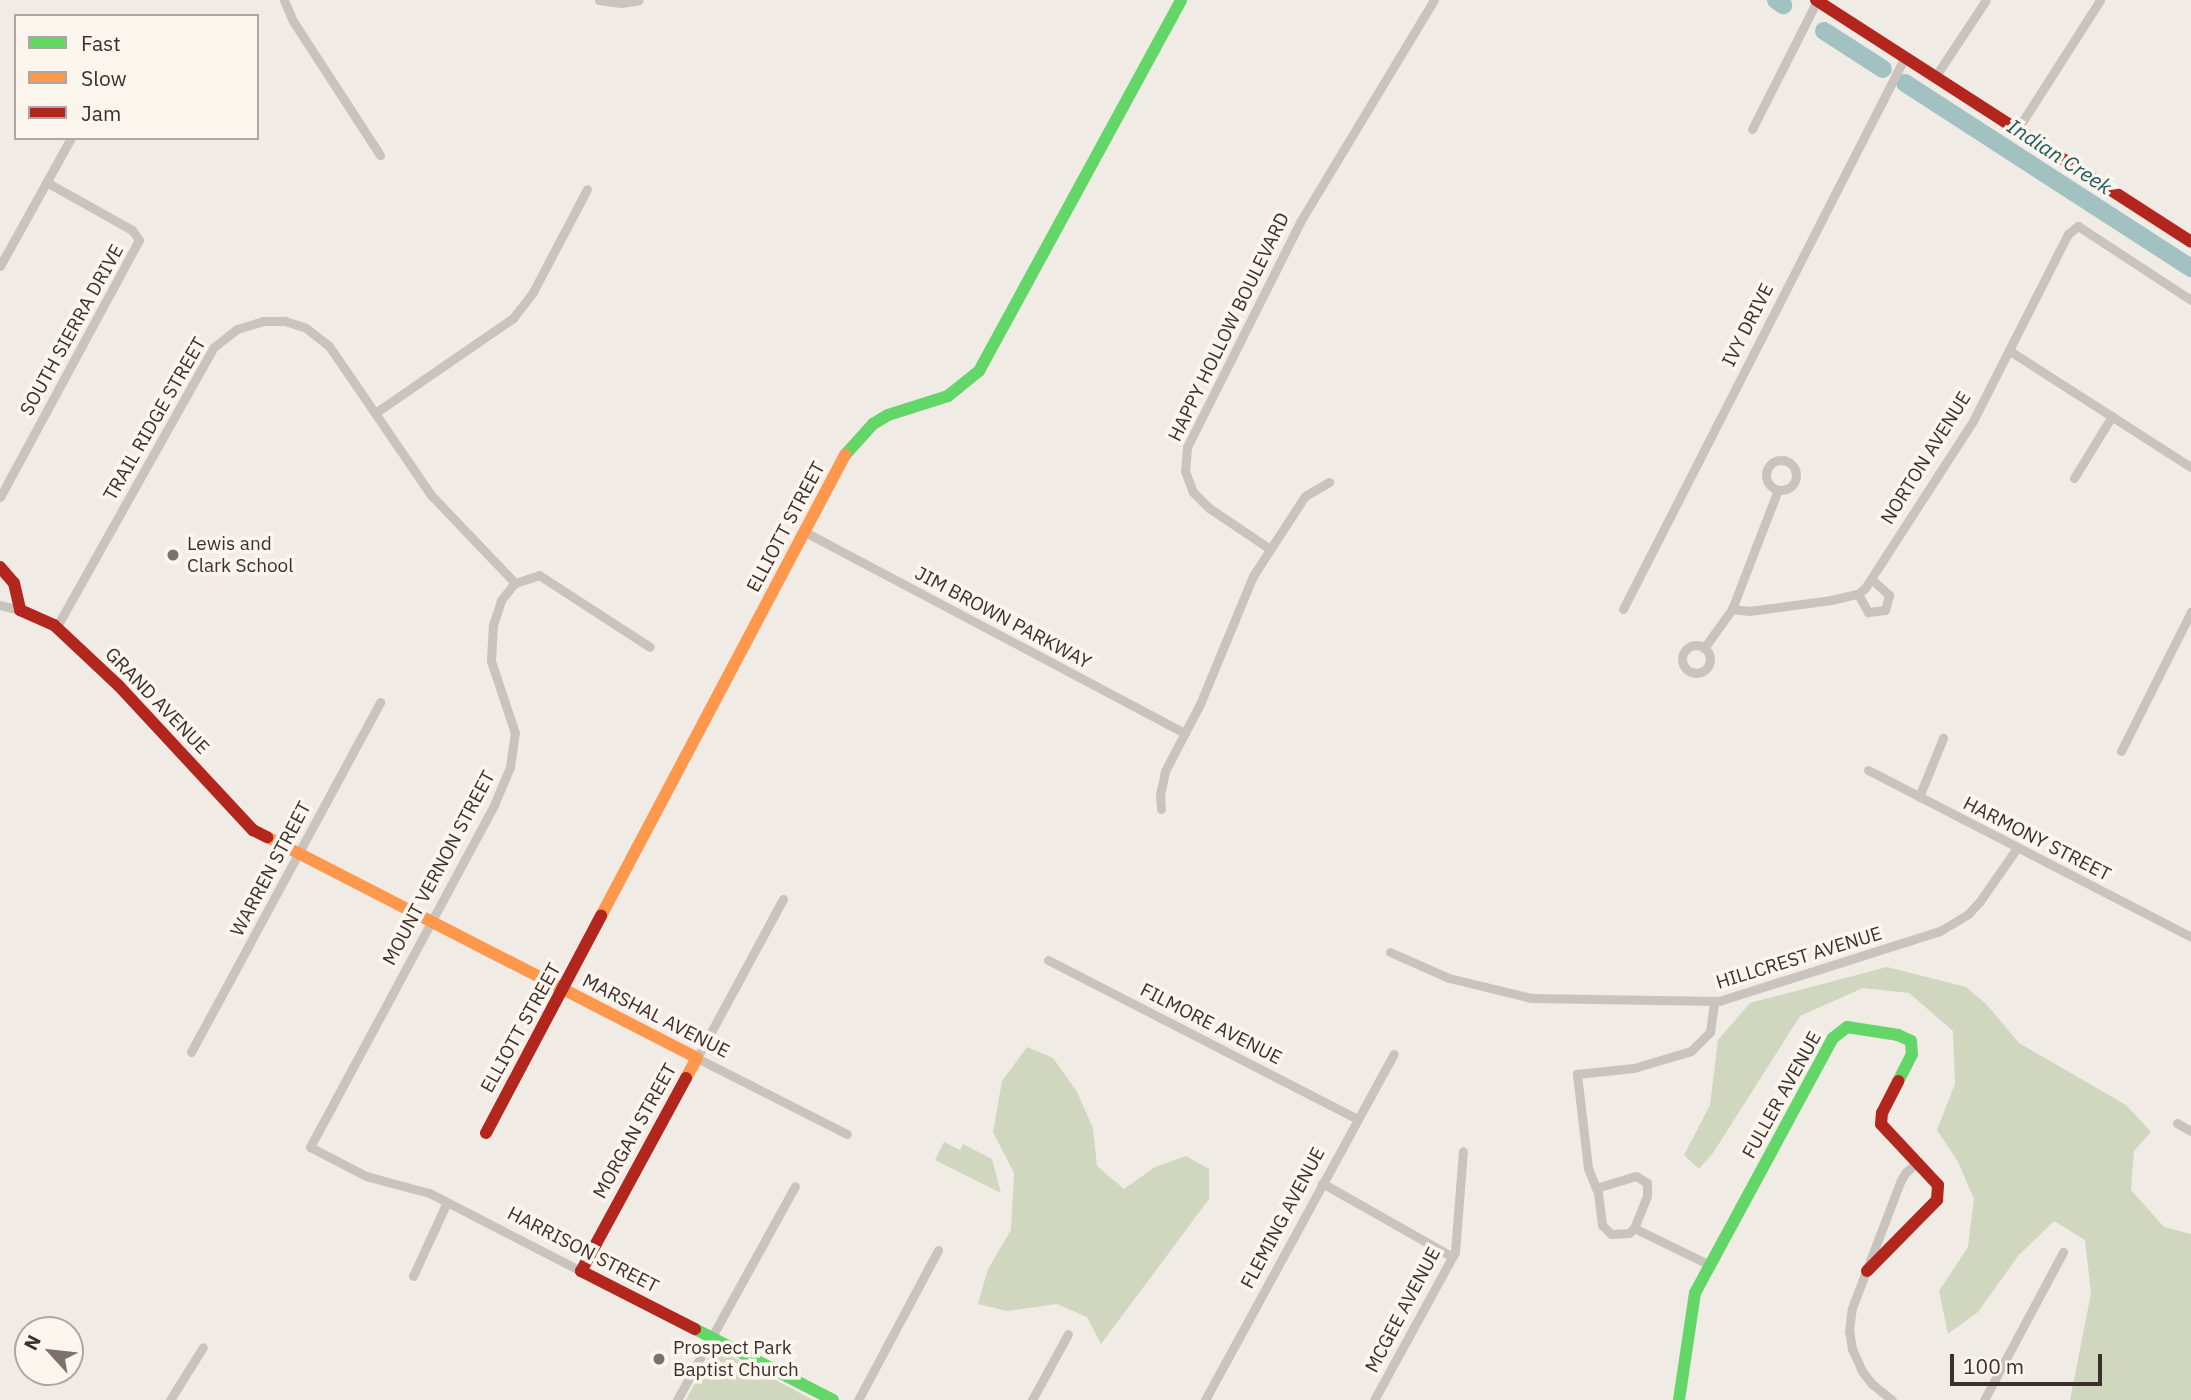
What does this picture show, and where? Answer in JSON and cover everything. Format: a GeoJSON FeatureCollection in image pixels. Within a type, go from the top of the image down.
{"type":"FeatureCollection","features":[{"type":"Feature","properties":{"kind":"street"},"geometry":{"type":"LineString","coordinates":[[284,0],[293,21],[380,155]]}},
{"type":"Feature","properties":{"kind":"street"},"geometry":{"type":"LineString","coordinates":[[599,0],[621,3],[639,0]]}},
{"type":"Feature","properties":{"kind":"street","name":"ELLIOTT STREET"},"geometry":{"type":"LineString","coordinates":[[485,1133],[848,452],[865,431],[888,415],[948,396],[979,371],[1181,0]]}},
{"type":"Feature","properties":{"kind":"street","name":"HAPPY HOLLOW BOULEVARD"},"geometry":{"type":"LineString","coordinates":[[1270,549],[1209,508],[1193,492],[1185,471],[1187,447],[1300,222],[1434,0]]}},
{"type":"Feature","properties":{"kind":"street"},"geometry":{"type":"LineString","coordinates":[[1752,129],[1817,0],[2191,242]]}},
{"type":"Feature","properties":{"kind":"street"},"geometry":{"type":"LineString","coordinates":[[1935,77],[1986,0]]}},
{"type":"Feature","properties":{"kind":"street"},"geometry":{"type":"LineString","coordinates":[[2017,130],[2100,0]]}},
{"type":"Feature","properties":{"kind":"street","name":"IVY DRIVE"},"geometry":{"type":"LineString","coordinates":[[1623,608],[1905,57]]}},
{"type":"Feature","properties":{"kind":"street"},"geometry":{"type":"LineString","coordinates":[[0,266],[70,140]]}},
{"type":"Feature","properties":{"kind":"street","name":"SOUTH SIERRA DRIVE"},"geometry":{"type":"LineString","coordinates":[[0,496],[139,240],[132,230],[46,182]]}},
{"type":"Feature","properties":{"kind":"street"},"geometry":{"type":"LineString","coordinates":[[375,413],[513,318],[533,292],[587,189]]}},
{"type":"Feature","properties":{"kind":"street","name":"NORTON AVENUE"},"geometry":{"type":"LineString","coordinates":[[1858,594],[1871,579],[1973,421],[2068,234],[2078,226],[2191,300]]}},
{"type":"Feature","properties":{"kind":"street","name":"TRAIL RIDGE STREET"},"geometry":{"type":"LineString","coordinates":[[56,628],[214,347],[225,337],[247,325],[263,321],[285,321],[306,328],[329,346],[444,511],[515,583]]}},
{"type":"Feature","properties":{"kind":"street"},"geometry":{"type":"LineString","coordinates":[[2010,351],[2191,467]]}},
{"type":"Feature","properties":{"kind":"street"},"geometry":{"type":"LineString","coordinates":[[2074,478],[2112,416]]}},
{"type":"Feature","properties":{"kind":"street"},"geometry":{"type":"LineString","coordinates":[[1161,809],[1162,783],[1248,587],[1305,496],[1329,482]]}},
{"type":"Feature","properties":{"kind":"street"},"geometry":{"type":"LineString","coordinates":[[1704,648],[1732,609],[1778,490]]}},
{"type":"Feature","properties":{"kind":"street","name":"JIM BROWN PARKWAY"},"geometry":{"type":"LineString","coordinates":[[805,532],[1185,733]]}},
{"type":"Feature","properties":{"kind":"street"},"geometry":{"type":"LineString","coordinates":[[0,567],[14,583],[20,610],[0,605]]}},
{"type":"Feature","properties":{"kind":"street"},"geometry":{"type":"LineString","coordinates":[[515,583],[539,575],[650,647]]}},
{"type":"Feature","properties":{"kind":"street"},"geometry":{"type":"LineString","coordinates":[[1732,609],[1749,611],[1858,594],[1868,612],[1885,610],[1889,595],[1871,579]]}},
{"type":"Feature","properties":{"kind":"street","name":"MOUNT VERNON STREET"},"geometry":{"type":"LineString","coordinates":[[310,1147],[494,805],[513,756],[515,733],[497,681],[491,646],[501,600],[515,583]]}},
{"type":"Feature","properties":{"kind":"street","name":"GRAND AVENUE"},"geometry":{"type":"LineString","coordinates":[[20,610],[56,628],[136,704],[237,817],[253,831],[298,856]]}},
{"type":"Feature","properties":{"kind":"street"},"geometry":{"type":"LineString","coordinates":[[2121,751],[2191,612]]}},
{"type":"Feature","properties":{"kind":"street","name":"WARREN STREET"},"geometry":{"type":"LineString","coordinates":[[191,1052],[380,702]]}},
{"type":"Feature","properties":{"kind":"street"},"geometry":{"type":"LineString","coordinates":[[1919,797],[1943,738]]}},
{"type":"Feature","properties":{"kind":"street","name":"HARMONY STREET"},"geometry":{"type":"LineString","coordinates":[[1868,770],[2191,937]]}},
{"type":"Feature","properties":{"kind":"street","name":"HILLCREST AVENUE"},"geometry":{"type":"LineString","coordinates":[[1390,952],[1449,978],[1531,998],[1714,1002],[1940,931],[1968,914],[2017,848]]}},
{"type":"Feature","properties":{"kind":"street","name":"MARSHAL AVENUE"},"geometry":{"type":"LineString","coordinates":[[298,856],[847,1134]]}},
{"type":"Feature","properties":{"kind":"street","name":"MORGAN STREET"},"geometry":{"type":"LineString","coordinates":[[581,1271],[783,899]]}},
{"type":"Feature","properties":{"kind":"street","name":"FILMORE AVENUE"},"geometry":{"type":"LineString","coordinates":[[1048,960],[1357,1119]]}},
{"type":"Feature","properties":{"kind":"street"},"geometry":{"type":"LineString","coordinates":[[1596,1188],[1636,1176],[1647,1183],[1647,1196],[1634,1228],[1623,1235],[1606,1231],[1596,1188],[1588,1168],[1577,1074],[1634,1068],[1691,1051],[1707,1039],[1714,1002]]}},
{"type":"Feature","properties":{"kind":"street","name":"FULLER AVENUE"},"geometry":{"type":"LineString","coordinates":[[1679,1400],[1692,1303],[1710,1265],[1842,1028],[1898,1035],[1911,1041],[1912,1054],[1881,1118],[1884,1130],[1938,1185],[1937,1200],[1867,1271]]}},
{"type":"Feature","properties":{"kind":"street","name":"FLEMING AVENUE"},"geometry":{"type":"LineString","coordinates":[[1205,1400],[1394,1054]]}},
{"type":"Feature","properties":{"kind":"street"},"geometry":{"type":"LineString","coordinates":[[2177,1123],[2191,1130]]}},
{"type":"Feature","properties":{"kind":"street","name":"HARRISON STREET"},"geometry":{"type":"LineString","coordinates":[[310,1147],[366,1176],[417,1189],[447,1202],[833,1400]]}},
{"type":"Feature","properties":{"kind":"street","name":"MCGEE AVENUE"},"geometry":{"type":"LineString","coordinates":[[1374,1400],[1453,1257],[1463,1152]]}},
{"type":"Feature","properties":{"kind":"street"},"geometry":{"type":"LineString","coordinates":[[1892,1400],[1872,1384],[1853,1349],[1849,1332],[1852,1308],[1901,1180],[1918,1162]]}},
{"type":"Feature","properties":{"kind":"street"},"geometry":{"type":"LineString","coordinates":[[1322,1183],[1453,1257]]}},
{"type":"Feature","properties":{"kind":"street"},"geometry":{"type":"LineString","coordinates":[[677,1400],[795,1186]]}},
{"type":"Feature","properties":{"kind":"street"},"geometry":{"type":"LineString","coordinates":[[413,1276],[447,1202]]}},
{"type":"Feature","properties":{"kind":"street"},"geometry":{"type":"LineString","coordinates":[[1634,1228],[1710,1265]]}},
{"type":"Feature","properties":{"kind":"street"},"geometry":{"type":"LineString","coordinates":[[858,1400],[938,1250]]}},
{"type":"Feature","properties":{"kind":"street"},"geometry":{"type":"LineString","coordinates":[[1984,1400],[2063,1252]]}},
{"type":"Feature","properties":{"kind":"street"},"geometry":{"type":"LineString","coordinates":[[1032,1400],[1068,1334]]}},
{"type":"Feature","properties":{"kind":"street"},"geometry":{"type":"LineString","coordinates":[[170,1400],[202,1347]]}},
{"type":"Feature","properties":{"kind":"green space"},"geometry":{"type":"Polygon","coordinates":[[[1887,967],[1966,987],[1987,1005],[2019,1043],[2126,1105],[2151,1132],[2134,1151],[2131,1190],[2164,1227],[2191,1234],[2191,1400],[2070,1400],[2091,1293],[2085,1240],[2054,1221],[2018,1256],[1978,1312],[1948,1334],[1939,1291],[1968,1247],[1974,1199],[1958,1162],[1937,1130],[1955,1084],[1953,1031],[1909,993],[1863,988],[1800,1016],[1713,1153],[1699,1169],[1684,1155],[1710,1105],[1718,1040],[1750,1003],[1887,967]]]}},
{"type":"Feature","properties":{"kind":"green space"},"geometry":{"type":"Polygon","coordinates":[[[1027,1047],[1053,1058],[1077,1092],[1093,1128],[1097,1166],[1124,1189],[1155,1167],[1186,1156],[1209,1169],[1209,1199],[1101,1344],[1087,1317],[1057,1304],[1007,1311],[978,1304],[988,1269],[1011,1230],[1014,1173],[993,1132],[1002,1081],[1027,1047]]]}},
{"type":"Feature","properties":{"kind":"green space"},"geometry":{"type":"Polygon","coordinates":[[[944,1142],[960,1150],[963,1144],[992,1159],[1001,1193],[935,1160],[944,1142]]]}},
{"type":"Feature","properties":{"kind":"green space"},"geometry":{"type":"Polygon","coordinates":[[[714,1347],[813,1400],[686,1400],[714,1347]]]}},
{"type":"Feature","properties":{"kind":"waterway","name":"Indian Creek"},"geometry":{"type":"LineString","coordinates":[[1776,0],[1783,5]]}},
{"type":"Feature","properties":{"kind":"waterway","name":"Indian Creek"},"geometry":{"type":"LineString","coordinates":[[1824,31],[1883,69]]}},
{"type":"Feature","properties":{"kind":"waterway","name":"Indian Creek"},"geometry":{"type":"LineString","coordinates":[[1905,83],[2191,268]]}},
{"type":"Feature","properties":{"kind":"traffic: fast"},"geometry":{"type":"LineString","coordinates":[[845,455],[873,424],[888,415],[948,396],[979,371],[1181,0]]}},
{"type":"Feature","properties":{"kind":"traffic: fast"},"geometry":{"type":"LineString","coordinates":[[1679,1400],[1695,1293],[1833,1038],[1847,1027],[1898,1035],[1911,1041],[1912,1054],[1898,1081]]}},
{"type":"Feature","properties":{"kind":"traffic: fast"},"geometry":{"type":"LineString","coordinates":[[695,1329],[833,1400]]}},
{"type":"Feature","properties":{"kind":"traffic: slow"},"geometry":{"type":"LineString","coordinates":[[601,916],[845,455]]}},
{"type":"Feature","properties":{"kind":"traffic: slow"},"geometry":{"type":"LineString","coordinates":[[267,837],[697,1058],[686,1078]]}},
{"type":"Feature","properties":{"kind":"traffic: jam"},"geometry":{"type":"LineString","coordinates":[[1816,0],[2191,242]]}},
{"type":"Feature","properties":{"kind":"traffic: jam"},"geometry":{"type":"LineString","coordinates":[[0,567],[14,583],[20,610],[54,625],[119,686],[253,830],[267,837]]}},
{"type":"Feature","properties":{"kind":"traffic: jam"},"geometry":{"type":"LineString","coordinates":[[486,1133],[601,916]]}},
{"type":"Feature","properties":{"kind":"traffic: jam"},"geometry":{"type":"LineString","coordinates":[[686,1078],[581,1271],[695,1329]]}},
{"type":"Feature","properties":{"kind":"traffic: jam"},"geometry":{"type":"LineString","coordinates":[[1867,1271],[1937,1200],[1938,1185],[1881,1124],[1882,1113],[1898,1081]]}},
{"type":"Feature","properties":{"kind":"place","name":"Lewis and Clark School"},"geometry":{"type":"Point","coordinates":[173,555]}},
{"type":"Feature","properties":{"kind":"place","name":"Prospect Park Baptist Church"},"geometry":{"type":"Point","coordinates":[659,1359]}}]}
